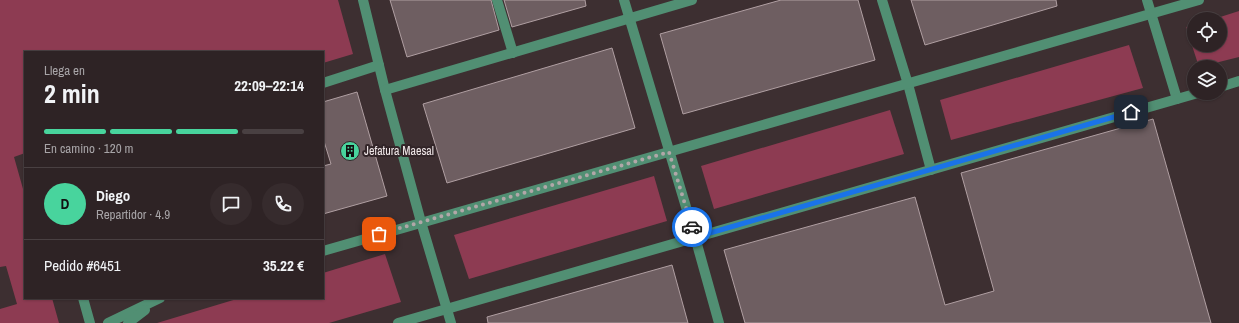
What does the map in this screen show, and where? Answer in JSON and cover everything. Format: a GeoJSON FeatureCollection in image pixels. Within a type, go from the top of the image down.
{"type":"FeatureCollection","features":[{"type":"Feature","properties":{"kind":"lane"},"geometry":{"type":"LineString","coordinates":[[363,0],[385,90],[421,222],[451,323]]}},
{"type":"Feature","properties":{"kind":"lane"},"geometry":{"type":"LineString","coordinates":[[497,0],[513,53]]}},
{"type":"Feature","properties":{"kind":"lane"},"geometry":{"type":"LineString","coordinates":[[624,0],[696,237],[719,323]]}},
{"type":"Feature","properties":{"kind":"lane"},"geometry":{"type":"LineString","coordinates":[[385,90],[692,0]]}},
{"type":"Feature","properties":{"kind":"lane"},"geometry":{"type":"LineString","coordinates":[[882,0],[908,84],[932,170]]}},
{"type":"Feature","properties":{"kind":"lane"},"geometry":{"type":"LineString","coordinates":[[1147,0],[1177,99]]}},
{"type":"Feature","properties":{"kind":"lane"},"geometry":{"type":"LineString","coordinates":[[324,251],[1199,0]]}},
{"type":"Feature","properties":{"kind":"lane"},"geometry":{"type":"LineString","coordinates":[[324,83],[379,65]]}},
{"type":"Feature","properties":{"kind":"lane"},"geometry":{"type":"LineString","coordinates":[[1227,85],[1239,81]]}},
{"type":"Feature","properties":{"kind":"lane"},"geometry":{"type":"LineString","coordinates":[[398,323],[1187,96]]}},
{"type":"Feature","properties":{"kind":"lane"},"geometry":{"type":"LineString","coordinates":[[83,299],[90,323]]}},
{"type":"Feature","properties":{"kind":"lane"},"geometry":{"type":"LineString","coordinates":[[108,323],[158,299]]}},
{"type":"Feature","properties":{"kind":"lane"},"geometry":{"type":"LineString","coordinates":[[128,323],[159,299]]}},
{"type":"Feature","properties":{"kind":"shaded area"},"geometry":{"type":"Polygon","coordinates":[[[0,0],[338,0],[353,54],[324,63],[324,51],[24,51],[24,153],[14,157],[24,192],[24,299],[52,299],[59,323],[0,323],[0,309],[17,304],[6,266],[0,267],[0,0]]]}},
{"type":"Feature","properties":{"kind":"shaded area"},"geometry":{"type":"Polygon","coordinates":[[[1239,11],[1239,57],[1227,60],[1197,60],[1194,52],[1227,52],[1227,15],[1239,11]]]}},
{"type":"Feature","properties":{"kind":"shaded area"},"geometry":{"type":"Polygon","coordinates":[[[1129,45],[1143,88],[951,140],[940,100],[1129,45]]]}},
{"type":"Feature","properties":{"kind":"shaded area"},"geometry":{"type":"Polygon","coordinates":[[[890,110],[904,154],[714,209],[701,166],[890,110]]]}},
{"type":"Feature","properties":{"kind":"shaded area"},"geometry":{"type":"Polygon","coordinates":[[[654,176],[667,221],[469,279],[454,235],[654,176]]]}},
{"type":"Feature","properties":{"kind":"shaded area"},"geometry":{"type":"Polygon","coordinates":[[[385,254],[401,302],[329,323],[157,323],[237,299],[324,299],[324,273],[385,254]]]}},
{"type":"Feature","properties":{"kind":"building"},"geometry":{"type":"Polygon","coordinates":[[[390,0],[491,0],[499,30],[407,57],[390,0]]]}},
{"type":"Feature","properties":{"kind":"building"},"geometry":{"type":"Polygon","coordinates":[[[504,0],[585,0],[586,6],[512,27],[504,0]]]}},
{"type":"Feature","properties":{"kind":"building"},"geometry":{"type":"Polygon","coordinates":[[[781,0],[858,0],[875,60],[683,114],[660,34],[781,0]]]}},
{"type":"Feature","properties":{"kind":"building"},"geometry":{"type":"Polygon","coordinates":[[[911,0],[1056,0],[1057,6],[925,45],[911,0]]]}},
{"type":"Feature","properties":{"kind":"building"},"geometry":{"type":"Polygon","coordinates":[[[612,48],[635,128],[447,183],[423,104],[612,48]]]}},
{"type":"Feature","properties":{"kind":"building","name":"Jefatura Maesal"},"geometry":{"type":"Polygon","coordinates":[[[357,92],[387,196],[324,214],[324,166],[331,164],[324,141],[324,102],[357,92]]]}},
{"type":"Feature","properties":{"kind":"building"},"geometry":{"type":"Polygon","coordinates":[[[1153,119],[1211,323],[745,323],[724,250],[915,197],[945,305],[994,291],[961,173],[1153,119]]]}},
{"type":"Feature","properties":{"kind":"building"},"geometry":{"type":"Polygon","coordinates":[[[672,265],[688,323],[488,323],[487,317],[672,265]]]}},
{"type":"Feature","properties":{"kind":"way so far"},"geometry":{"type":"LineString","coordinates":[[379,234],[669,152],[692,227]]}},
{"type":"Feature","properties":{"kind":"place","name":"Jefatura Maesal"},"geometry":{"type":"Point","coordinates":[350,151]}},
{"type":"Feature","properties":{"kind":"route"},"geometry":{"type":"LineString","coordinates":[[692,227],[696,237],[1131,112]]}}]}
